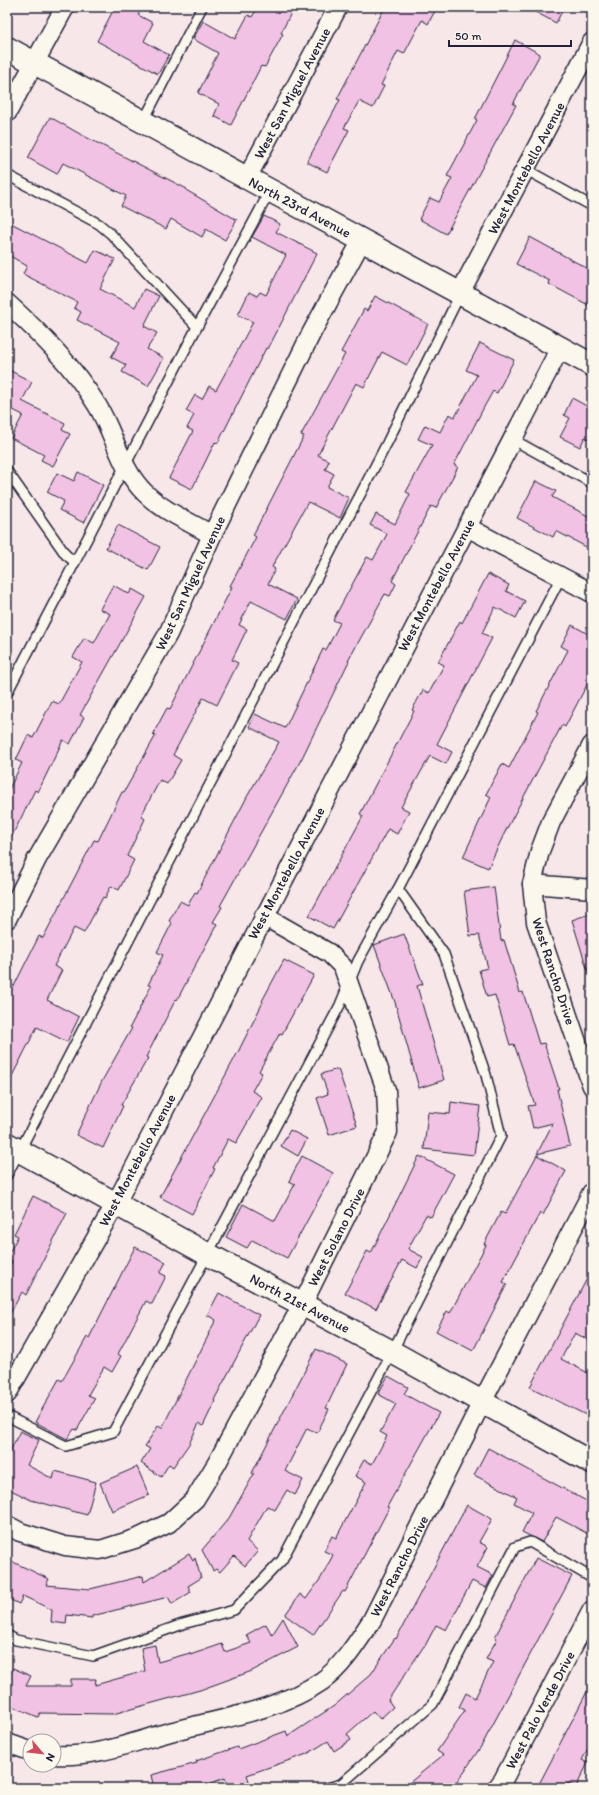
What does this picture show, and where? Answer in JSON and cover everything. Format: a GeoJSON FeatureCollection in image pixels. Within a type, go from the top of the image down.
{"type":"FeatureCollection","features":[{"type":"Feature","properties":{"kind":"street"},"geometry":{"type":"LineString","coordinates":[[7,113],[65,7]]}},
{"type":"Feature","properties":{"kind":"street","name":"West San Miguel Avenue"},"geometry":{"type":"LineString","coordinates":[[247,178],[338,7]]}},
{"type":"Feature","properties":{"kind":"street","name":"West Montebello Avenue"},"geometry":{"type":"LineString","coordinates":[[460,293],[592,42]]}},
{"type":"Feature","properties":{"kind":"street","name":"North 23rd Avenue"},"geometry":{"type":"LineString","coordinates":[[7,48],[592,365]]}},
{"type":"Feature","properties":{"kind":"street","name":"West San Miguel Avenue"},"geometry":{"type":"LineString","coordinates":[[7,919],[37,859],[168,634],[212,535],[312,332],[362,240]]}},
{"type":"Feature","properties":{"kind":"street"},"geometry":{"type":"LineString","coordinates":[[7,303],[56,349],[78,377],[98,406],[112,434],[125,468],[145,493],[164,508],[212,535]]}},
{"type":"Feature","properties":{"kind":"street","name":"West Montebello Avenue"},"geometry":{"type":"LineString","coordinates":[[7,1394],[116,1203],[560,348]]}},
{"type":"Feature","properties":{"kind":"street"},"geometry":{"type":"LineString","coordinates":[[467,527],[592,593]]}},
{"type":"Feature","properties":{"kind":"street","name":"West Rancho Drive"},"geometry":{"type":"LineString","coordinates":[[592,745],[551,822],[540,851],[532,884],[536,922],[592,1086]]}},
{"type":"Feature","properties":{"kind":"street"},"geometry":{"type":"LineString","coordinates":[[532,884],[592,889]]}},
{"type":"Feature","properties":{"kind":"street","name":"West Solano Drive"},"geometry":{"type":"LineString","coordinates":[[7,1525],[20,1532],[65,1546],[100,1550],[138,1538],[169,1523],[195,1499],[217,1463],[302,1305],[388,1132],[386,1090],[343,967],[329,953],[264,916]]}},
{"type":"Feature","properties":{"kind":"street","name":"North 21st Avenue"},"geometry":{"type":"LineString","coordinates":[[13,1148],[207,1254],[392,1352],[592,1463]]}},
{"type":"Feature","properties":{"kind":"street","name":"West Rancho Drive"},"geometry":{"type":"LineString","coordinates":[[62,1755],[87,1754],[261,1708],[295,1696],[322,1680],[351,1652],[372,1620],[482,1402],[592,1192]]}},
{"type":"Feature","properties":{"kind":"street","name":"West Palo Verde Drive"},"geometry":{"type":"LineString","coordinates":[[497,1788],[503,1780],[592,1610]]}},
{"type":"Feature","properties":{"kind":"street"},"geometry":{"type":"LineString","coordinates":[[7,1743],[22,1748]]}},
{"type":"Feature","properties":{"kind":"lane"},"geometry":{"type":"LineString","coordinates":[[143,122],[202,7]]}},
{"type":"Feature","properties":{"kind":"lane"},"geometry":{"type":"LineString","coordinates":[[525,169],[592,206]]}},
{"type":"Feature","properties":{"kind":"lane"},"geometry":{"type":"LineString","coordinates":[[7,175],[99,224],[111,234],[197,327]]}},
{"type":"Feature","properties":{"kind":"lane"},"geometry":{"type":"LineString","coordinates":[[7,693],[197,327],[270,191]]}},
{"type":"Feature","properties":{"kind":"lane"},"geometry":{"type":"LineString","coordinates":[[7,1175],[13,1148],[387,443],[460,293]]}},
{"type":"Feature","properties":{"kind":"lane"},"geometry":{"type":"LineString","coordinates":[[512,440],[592,483]]}},
{"type":"Feature","properties":{"kind":"lane"},"geometry":{"type":"LineString","coordinates":[[7,471],[66,555],[75,562]]}},
{"type":"Feature","properties":{"kind":"lane"},"geometry":{"type":"LineString","coordinates":[[7,1416],[66,1446],[113,1432],[340,1005],[358,961],[398,889],[561,577]]}},
{"type":"Feature","properties":{"kind":"lane"},"geometry":{"type":"LineString","coordinates":[[7,1635],[16,1640],[92,1656],[183,1624],[234,1610],[282,1560],[392,1352],[501,1136],[486,1075],[444,954],[398,889]]}},
{"type":"Feature","properties":{"kind":"lane"},"geometry":{"type":"LineString","coordinates":[[327,1788],[341,1784],[433,1704],[515,1547],[530,1542],[592,1578]]}},
{"type":"Feature","properties":{"kind":"building"},"geometry":{"type":"Polygon","coordinates":[[[115,7],[143,7],[138,15],[153,23],[144,41],[169,55],[158,74],[97,41],[115,7]]]}},
{"type":"Feature","properties":{"kind":"building"},"geometry":{"type":"Polygon","coordinates":[[[258,7],[294,7],[281,33],[283,34],[265,67],[261,66],[231,125],[214,116],[219,104],[198,93],[218,53],[193,39],[203,21],[235,39],[248,15],[252,17],[258,7]]]}},
{"type":"Feature","properties":{"kind":"building"},"geometry":{"type":"Polygon","coordinates":[[[385,7],[437,7],[428,24],[422,20],[404,54],[398,51],[381,85],[384,86],[373,108],[359,101],[344,128],[349,130],[327,172],[307,162],[340,100],[337,99],[385,7]]]}},
{"type":"Feature","properties":{"kind":"building"},"geometry":{"type":"Polygon","coordinates":[[[526,7],[564,7],[556,23],[526,7]]]}},
{"type":"Feature","properties":{"kind":"building"},"geometry":{"type":"Polygon","coordinates":[[[515,40],[540,54],[513,104],[516,105],[446,234],[419,219],[430,198],[439,202],[452,178],[447,176],[477,120],[475,119],[515,40]]]}},
{"type":"Feature","properties":{"kind":"building"},"geometry":{"type":"Polygon","coordinates":[[[50,117],[187,189],[186,190],[237,220],[225,240],[206,229],[202,237],[171,219],[166,229],[121,206],[126,196],[63,163],[57,174],[28,158],[50,117]]]}},
{"type":"Feature","properties":{"kind":"building"},"geometry":{"type":"Polygon","coordinates":[[[264,216],[280,224],[276,232],[317,253],[268,349],[266,348],[218,443],[215,442],[192,489],[169,478],[193,431],[187,428],[194,415],[186,411],[195,395],[202,399],[209,386],[216,390],[253,322],[238,315],[249,292],[257,296],[260,292],[266,295],[286,255],[252,237],[264,216]]]}},
{"type":"Feature","properties":{"kind":"building"},"geometry":{"type":"Polygon","coordinates":[[[7,221],[88,263],[95,250],[115,259],[100,289],[135,307],[144,289],[159,296],[144,326],[157,333],[147,349],[164,358],[148,386],[122,372],[126,365],[111,357],[120,342],[77,320],[81,312],[74,308],[77,302],[23,274],[27,266],[7,254],[7,221]]]}},
{"type":"Feature","properties":{"kind":"building"},"geometry":{"type":"Polygon","coordinates":[[[530,237],[592,271],[592,307],[549,284],[550,281],[516,264],[530,237]]]}},
{"type":"Feature","properties":{"kind":"building"},"geometry":{"type":"Polygon","coordinates":[[[375,296],[428,324],[407,365],[382,352],[364,387],[356,383],[318,455],[329,461],[325,469],[334,474],[327,487],[349,498],[340,518],[308,502],[272,567],[275,569],[268,584],[297,599],[287,619],[251,601],[239,625],[247,629],[232,660],[238,663],[217,705],[203,698],[173,755],[181,760],[167,784],[160,780],[141,816],[145,819],[127,856],[134,860],[119,890],[111,886],[105,898],[103,897],[84,933],[74,928],[54,966],[62,970],[47,1000],[79,1017],[67,1042],[37,1027],[7,1086],[7,982],[14,986],[39,936],[43,938],[94,840],[98,841],[122,792],[124,792],[156,735],[153,734],[167,708],[170,709],[232,587],[230,586],[256,537],[253,535],[304,436],[301,435],[345,354],[341,352],[364,309],[367,311],[375,296]]]}},
{"type":"Feature","properties":{"kind":"building"},"geometry":{"type":"Polygon","coordinates":[[[480,343],[514,360],[497,393],[493,391],[484,407],[454,465],[458,467],[436,508],[431,506],[392,581],[396,584],[390,596],[385,594],[348,661],[302,758],[220,906],[222,907],[213,922],[217,924],[146,1057],[148,1058],[121,1105],[123,1106],[103,1148],[76,1135],[102,1081],[132,1028],[130,1027],[151,986],[148,985],[163,955],[157,952],[172,923],[169,921],[180,901],[188,905],[195,892],[197,893],[248,795],[279,742],[249,727],[255,714],[285,728],[323,649],[326,650],[340,623],[333,620],[367,557],[373,560],[387,534],[370,525],[376,514],[395,524],[410,494],[406,492],[432,445],[418,439],[425,425],[440,432],[449,414],[455,417],[477,375],[466,370],[480,343]]]}},
{"type":"Feature","properties":{"kind":"building"},"geometry":{"type":"Polygon","coordinates":[[[7,369],[32,382],[22,401],[65,423],[62,430],[70,434],[53,466],[41,460],[44,455],[11,438],[23,415],[7,407],[7,369]]]}},
{"type":"Feature","properties":{"kind":"building"},"geometry":{"type":"Polygon","coordinates":[[[572,398],[592,409],[592,441],[585,437],[580,447],[560,437],[570,418],[564,415],[572,398]]]}},
{"type":"Feature","properties":{"kind":"building"},"geometry":{"type":"Polygon","coordinates":[[[78,472],[103,485],[84,523],[59,510],[64,501],[47,492],[57,473],[74,481],[78,472]]]}},
{"type":"Feature","properties":{"kind":"building"},"geometry":{"type":"Polygon","coordinates":[[[536,481],[556,491],[552,497],[592,518],[592,550],[556,531],[553,537],[517,518],[536,481]]]}},
{"type":"Feature","properties":{"kind":"building"},"geometry":{"type":"Polygon","coordinates":[[[118,525],[160,547],[148,570],[106,548],[118,525]]]}},
{"type":"Feature","properties":{"kind":"building"},"geometry":{"type":"Polygon","coordinates":[[[488,574],[509,585],[506,591],[525,601],[516,618],[495,607],[482,633],[492,638],[437,744],[452,752],[446,764],[430,756],[401,807],[409,811],[397,834],[388,829],[333,929],[309,916],[363,816],[360,814],[414,711],[412,710],[423,690],[429,693],[444,665],[438,662],[460,621],[462,623],[488,574]]]}},
{"type":"Feature","properties":{"kind":"building"},"geometry":{"type":"Polygon","coordinates":[[[113,585],[129,594],[132,589],[146,597],[80,715],[84,717],[70,744],[63,740],[38,792],[35,790],[7,846],[7,793],[22,763],[16,760],[28,735],[33,738],[52,701],[59,704],[82,662],[73,657],[84,638],[94,643],[110,614],[100,609],[113,585]]]}},
{"type":"Feature","properties":{"kind":"building"},"geometry":{"type":"Polygon","coordinates":[[[572,625],[592,636],[592,675],[565,727],[562,725],[505,832],[488,868],[463,857],[491,797],[486,794],[502,764],[509,768],[538,712],[536,711],[568,650],[561,646],[572,625]]]}},
{"type":"Feature","properties":{"kind":"building"},"geometry":{"type":"Polygon","coordinates":[[[494,887],[501,941],[504,940],[520,993],[523,992],[539,1044],[544,1043],[559,1089],[557,1089],[570,1146],[537,1154],[553,1123],[533,1128],[528,1106],[535,1105],[514,1044],[510,1045],[495,995],[487,997],[479,970],[488,968],[479,935],[470,936],[464,891],[494,887]]]}},
{"type":"Feature","properties":{"kind":"building"},"geometry":{"type":"Polygon","coordinates":[[[592,913],[592,974],[589,975],[572,920],[592,913]]]}},
{"type":"Feature","properties":{"kind":"building"},"geometry":{"type":"Polygon","coordinates":[[[404,934],[423,984],[417,986],[444,1080],[419,1088],[395,1002],[374,945],[404,934]]]}},
{"type":"Feature","properties":{"kind":"building"},"geometry":{"type":"Polygon","coordinates":[[[284,960],[314,975],[282,1034],[280,1033],[259,1071],[262,1073],[252,1091],[262,1097],[236,1143],[228,1139],[213,1168],[215,1169],[192,1214],[160,1197],[239,1050],[263,1002],[262,1001],[284,960]]]}},
{"type":"Feature","properties":{"kind":"building"},"geometry":{"type":"Polygon","coordinates":[[[338,1069],[357,1126],[329,1135],[317,1098],[328,1094],[321,1074],[338,1069]]]}},
{"type":"Feature","properties":{"kind":"building"},"geometry":{"type":"Polygon","coordinates":[[[451,1102],[480,1106],[474,1155],[424,1149],[428,1112],[450,1114],[451,1102]]]}},
{"type":"Feature","properties":{"kind":"building"},"geometry":{"type":"Polygon","coordinates":[[[290,1130],[307,1139],[298,1156],[281,1146],[290,1130]]]}},
{"type":"Feature","properties":{"kind":"building"},"geometry":{"type":"Polygon","coordinates":[[[537,1155],[566,1171],[543,1215],[540,1213],[503,1282],[507,1284],[473,1351],[436,1331],[447,1311],[450,1313],[486,1245],[484,1244],[501,1212],[505,1214],[537,1155]]]}},
{"type":"Feature","properties":{"kind":"building"},"geometry":{"type":"Polygon","coordinates":[[[302,1156],[333,1173],[287,1258],[252,1240],[247,1248],[226,1237],[243,1204],[275,1221],[295,1184],[289,1181],[302,1156]]]}},
{"type":"Feature","properties":{"kind":"building"},"geometry":{"type":"Polygon","coordinates":[[[419,1156],[454,1174],[431,1217],[426,1215],[408,1249],[423,1257],[417,1268],[402,1260],[376,1309],[345,1293],[367,1251],[371,1253],[419,1156]]]}},
{"type":"Feature","properties":{"kind":"building"},"geometry":{"type":"Polygon","coordinates":[[[33,1196],[67,1213],[26,1295],[22,1292],[7,1319],[7,1271],[12,1261],[7,1257],[18,1236],[14,1234],[33,1196]]]}},
{"type":"Feature","properties":{"kind":"building"},"geometry":{"type":"Polygon","coordinates":[[[135,1247],[166,1262],[160,1273],[166,1276],[152,1304],[146,1301],[118,1354],[121,1356],[112,1372],[104,1367],[88,1395],[95,1398],[77,1430],[74,1429],[67,1439],[35,1422],[59,1379],[62,1381],[87,1337],[89,1338],[135,1247]]]}},
{"type":"Feature","properties":{"kind":"building"},"geometry":{"type":"Polygon","coordinates":[[[592,1269],[592,1342],[575,1333],[561,1359],[592,1375],[592,1418],[530,1387],[592,1269]]]}},
{"type":"Feature","properties":{"kind":"building"},"geometry":{"type":"Polygon","coordinates":[[[219,1293],[259,1315],[214,1400],[215,1401],[203,1426],[199,1423],[189,1444],[173,1467],[169,1464],[161,1477],[141,1463],[150,1449],[145,1446],[158,1426],[162,1428],[216,1320],[207,1315],[219,1293]]]}},
{"type":"Feature","properties":{"kind":"building"},"geometry":{"type":"Polygon","coordinates":[[[316,1349],[347,1364],[326,1408],[329,1409],[317,1433],[307,1428],[285,1471],[303,1480],[295,1495],[287,1490],[275,1510],[267,1506],[247,1541],[258,1551],[245,1566],[234,1556],[220,1572],[216,1569],[213,1571],[202,1550],[229,1518],[254,1474],[252,1473],[316,1349]]]}},
{"type":"Feature","properties":{"kind":"building"},"geometry":{"type":"Polygon","coordinates":[[[388,1376],[408,1387],[404,1394],[439,1413],[387,1507],[389,1508],[345,1592],[343,1591],[313,1635],[285,1615],[300,1594],[306,1599],[321,1578],[333,1555],[324,1551],[332,1536],[336,1538],[366,1482],[355,1476],[364,1460],[372,1464],[387,1436],[380,1432],[396,1404],[378,1394],[388,1376]]]}},
{"type":"Feature","properties":{"kind":"building"},"geometry":{"type":"Polygon","coordinates":[[[20,1431],[39,1440],[27,1465],[53,1479],[55,1471],[96,1482],[87,1515],[31,1500],[7,1488],[7,1457],[20,1431]]]}},
{"type":"Feature","properties":{"kind":"building"},"geometry":{"type":"Polygon","coordinates":[[[488,1448],[592,1504],[592,1536],[556,1517],[542,1542],[522,1532],[532,1513],[514,1503],[517,1497],[474,1475],[488,1448]]]}},
{"type":"Feature","properties":{"kind":"building"},"geometry":{"type":"Polygon","coordinates":[[[137,1467],[149,1495],[112,1511],[100,1483],[137,1467]]]}},
{"type":"Feature","properties":{"kind":"building"},"geometry":{"type":"Polygon","coordinates":[[[467,1505],[492,1519],[479,1542],[488,1547],[477,1567],[493,1575],[486,1588],[472,1581],[446,1630],[436,1625],[425,1646],[388,1700],[393,1707],[380,1719],[373,1711],[347,1734],[351,1740],[334,1751],[328,1741],[307,1754],[247,1775],[250,1784],[238,1788],[228,1788],[225,1778],[197,1788],[154,1788],[151,1775],[197,1763],[196,1761],[237,1747],[238,1749],[286,1731],[288,1736],[334,1706],[371,1674],[395,1638],[396,1639],[467,1505]]]}},
{"type":"Feature","properties":{"kind":"building"},"geometry":{"type":"Polygon","coordinates":[[[189,1554],[193,1561],[195,1558],[201,1578],[188,1586],[191,1592],[172,1604],[168,1597],[92,1616],[92,1618],[67,1615],[66,1624],[51,1622],[52,1610],[23,1596],[19,1604],[7,1598],[7,1570],[11,1561],[49,1579],[46,1585],[90,1589],[143,1576],[144,1582],[189,1554]]]}},
{"type":"Feature","properties":{"kind":"building"},"geometry":{"type":"Polygon","coordinates":[[[536,1558],[572,1576],[482,1745],[453,1788],[403,1788],[443,1755],[437,1751],[465,1710],[459,1707],[466,1693],[475,1698],[493,1662],[486,1659],[497,1639],[495,1637],[536,1558]]]}},
{"type":"Feature","properties":{"kind":"building"},"geometry":{"type":"Polygon","coordinates":[[[283,1618],[298,1647],[252,1671],[200,1690],[113,1714],[40,1713],[38,1717],[7,1704],[7,1684],[13,1668],[31,1676],[26,1686],[71,1686],[71,1679],[96,1679],[95,1685],[145,1671],[141,1648],[155,1645],[158,1662],[190,1653],[190,1655],[222,1644],[225,1652],[251,1643],[246,1635],[266,1624],[272,1635],[283,1618]]]}},
{"type":"Feature","properties":{"kind":"building"},"geometry":{"type":"Polygon","coordinates":[[[592,1682],[592,1741],[582,1760],[588,1763],[576,1787],[568,1783],[565,1788],[537,1788],[592,1682]]]}}]}
